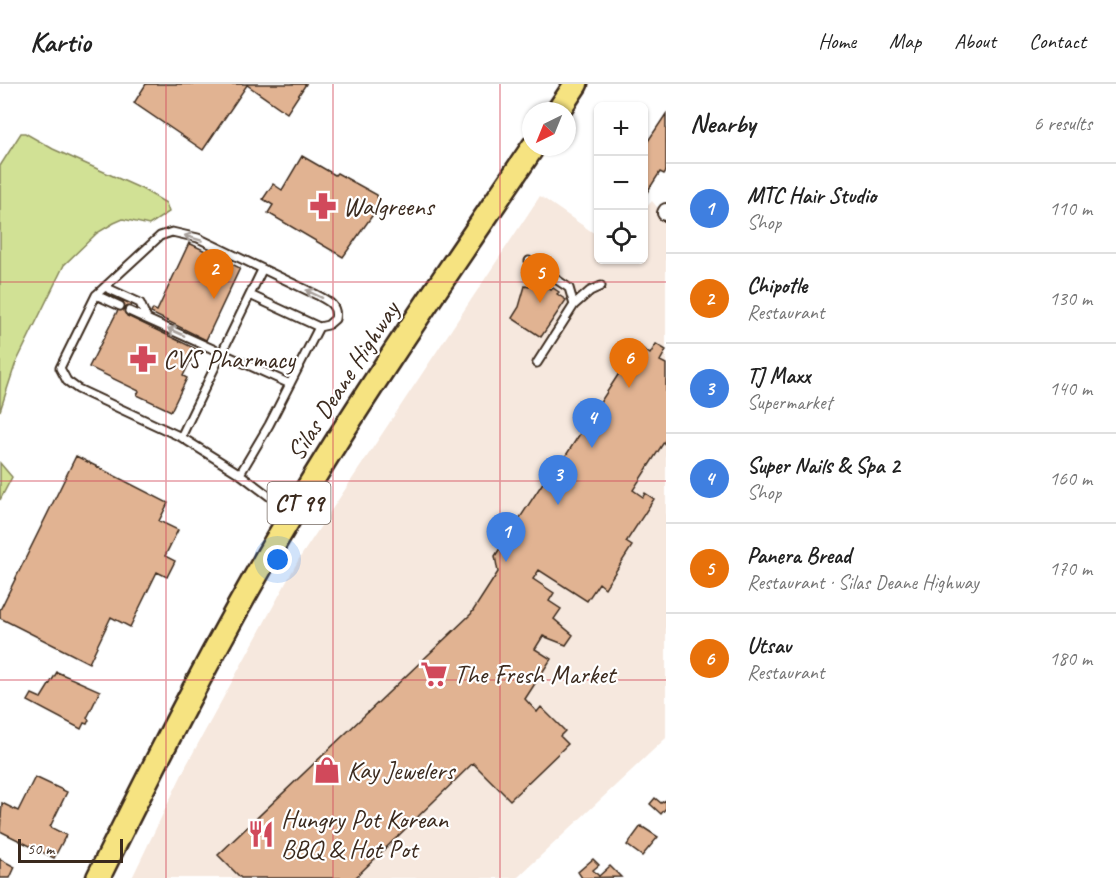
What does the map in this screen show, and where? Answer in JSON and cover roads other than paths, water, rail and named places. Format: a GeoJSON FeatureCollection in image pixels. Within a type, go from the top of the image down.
{"type":"FeatureCollection","features":[{"type":"Feature","properties":{"kind":"main road"},"geometry":{"type":"LineString","coordinates":[[564,102],[576,84]]}},
{"type":"Feature","properties":{"kind":"main road","name":"Silas Deane Highway"},"geometry":{"type":"LineString","coordinates":[[98,878],[206,664],[292,513],[387,364],[527,156]]}},
{"type":"Feature","properties":{"kind":"lane"},"geometry":{"type":"LineString","coordinates":[[250,295],[319,327],[328,325],[335,319],[337,311],[332,304],[198,238],[172,232],[160,236],[96,295],[60,368],[67,381],[78,389],[181,437],[240,474],[292,513]]}},
{"type":"Feature","properties":{"kind":"lane"},"geometry":{"type":"LineString","coordinates":[[530,261],[569,288],[574,305]]}},
{"type":"Feature","properties":{"kind":"lane"},"geometry":{"type":"LineString","coordinates":[[181,437],[262,270]]}},
{"type":"Feature","properties":{"kind":"lane"},"geometry":{"type":"LineString","coordinates":[[537,363],[574,305],[590,291],[601,286]]}},
{"type":"Feature","properties":{"kind":"lane"},"geometry":{"type":"LineString","coordinates":[[105,287],[140,303],[147,319]]}},
{"type":"Feature","properties":{"kind":"lane"},"geometry":{"type":"LineString","coordinates":[[96,295],[120,306]]}},
{"type":"Feature","properties":{"kind":"lane"},"geometry":{"type":"LineString","coordinates":[[129,310],[290,384]]}},
{"type":"Feature","properties":{"kind":"lane"},"geometry":{"type":"LineString","coordinates":[[240,474],[319,327]]}},
{"type":"Feature","properties":{"kind":"place","name":"Walgreens"},"geometry":{"type":"Point","coordinates":[323,206]}},
{"type":"Feature","properties":{"kind":"place","name":"Chipotle"},"geometry":{"type":"Point","coordinates":[214,299]}},
{"type":"Feature","properties":{"kind":"place","name":"Panera Bread"},"geometry":{"type":"Point","coordinates":[540,303]}},
{"type":"Feature","properties":{"kind":"place","name":"CVS Pharmacy"},"geometry":{"type":"Point","coordinates":[143,359]}},
{"type":"Feature","properties":{"kind":"place","name":"Utsav"},"geometry":{"type":"Point","coordinates":[629,388]}},
{"type":"Feature","properties":{"kind":"place","name":"Super Nails & Spa 2"},"geometry":{"type":"Point","coordinates":[592,448]}},
{"type":"Feature","properties":{"kind":"place","name":"TJ Maxx"},"geometry":{"type":"Point","coordinates":[558,505]}},
{"type":"Feature","properties":{"kind":"place","name":"MTC Hair Studio"},"geometry":{"type":"Point","coordinates":[506,562]}},
{"type":"Feature","properties":{"kind":"place","name":"The Fresh Market"},"geometry":{"type":"Point","coordinates":[434,674]}},
{"type":"Feature","properties":{"kind":"place","name":"Kay Jewelers"},"geometry":{"type":"Point","coordinates":[327,770]}},
{"type":"Feature","properties":{"kind":"place","name":"Hungry Pot Korean BBQ & Hot Pot"},"geometry":{"type":"Point","coordinates":[261,834]}}]}
